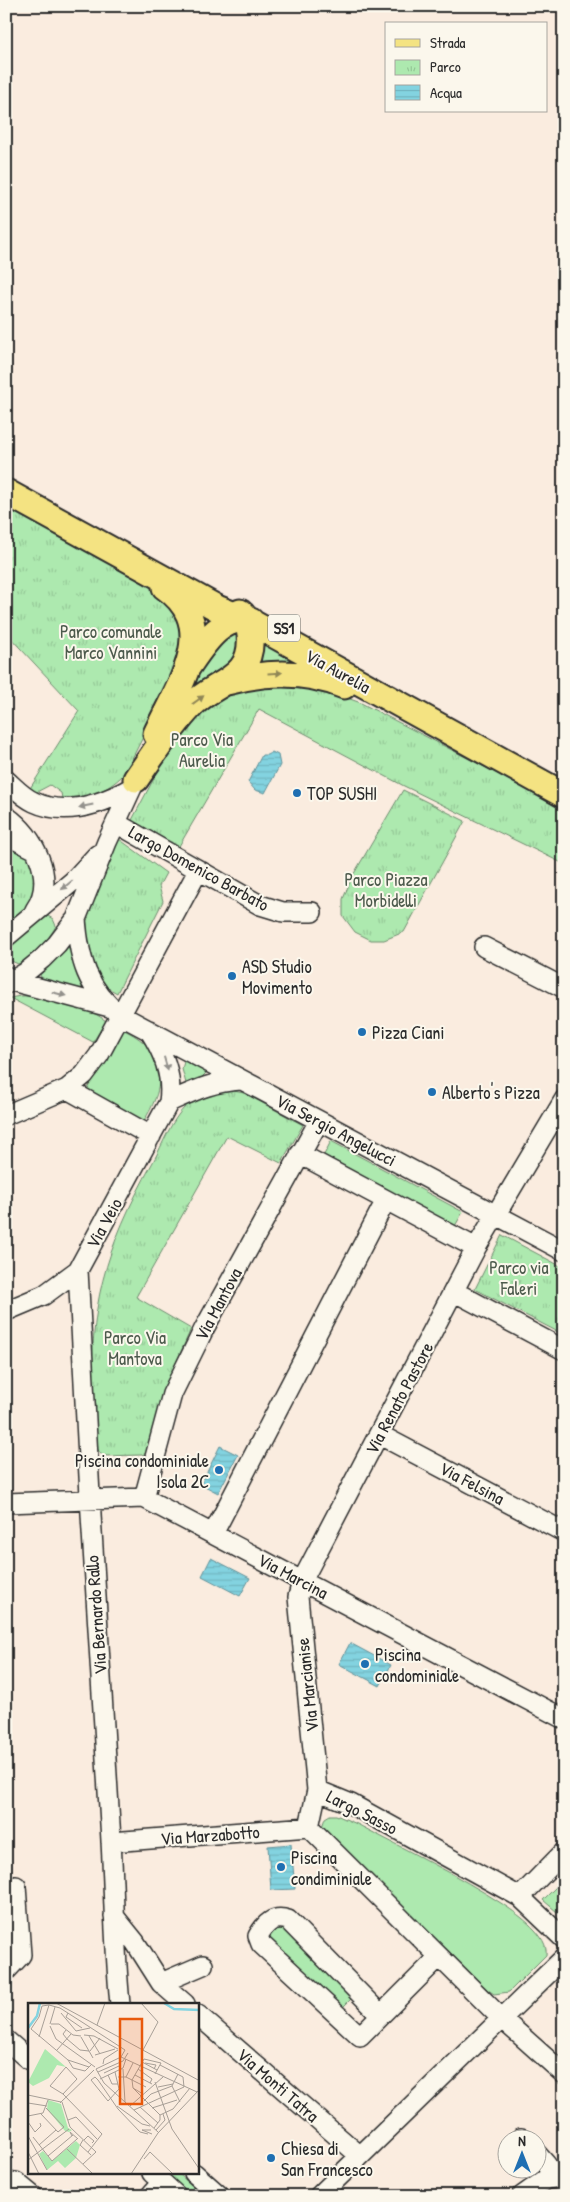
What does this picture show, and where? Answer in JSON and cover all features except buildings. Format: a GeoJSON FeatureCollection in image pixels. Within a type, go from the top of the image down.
{"type":"FeatureCollection","features":[{"type":"Feature","properties":{"kind":"main road","name":"Via Aurelia"},"geometry":{"type":"LineString","coordinates":[[11,483],[77,531],[217,608],[247,620],[564,795]]}},
{"type":"Feature","properties":{"kind":"main road","name":"Via Aurelia"},"geometry":{"type":"LineString","coordinates":[[11,483],[564,778]]}},
{"type":"Feature","properties":{"kind":"main road"},"geometry":{"type":"LineString","coordinates":[[11,483],[231,606],[242,613],[247,620],[250,645],[247,660],[242,670],[191,705],[133,784]]}},
{"type":"Feature","properties":{"kind":"main road"},"geometry":{"type":"LineString","coordinates":[[77,531],[114,552],[169,590],[187,612],[194,632],[194,647],[187,668],[133,784]]}},
{"type":"Feature","properties":{"kind":"main road"},"geometry":{"type":"LineString","coordinates":[[187,668],[208,639],[218,629],[229,623],[247,620],[272,629],[479,739],[531,761]]}},
{"type":"Feature","properties":{"kind":"main road"},"geometry":{"type":"LineString","coordinates":[[227,682],[276,673],[317,677],[342,685],[428,726],[455,736]]}},
{"type":"Feature","properties":{"kind":"street"},"geometry":{"type":"LineString","coordinates":[[6,780],[33,802],[61,809],[97,803],[133,784]]}},
{"type":"Feature","properties":{"kind":"street"},"geometry":{"type":"LineString","coordinates":[[8,980],[25,973],[48,954],[76,919],[133,784]]}},
{"type":"Feature","properties":{"kind":"street"},"geometry":{"type":"LineString","coordinates":[[6,816],[24,832],[35,849],[42,866],[44,887],[41,899],[30,916]]}},
{"type":"Feature","properties":{"kind":"street","name":"Largo Domenico Barbato"},"geometry":{"type":"LineString","coordinates":[[116,823],[198,871],[266,907],[284,912],[312,912]]}},
{"type":"Feature","properties":{"kind":"street"},"geometry":{"type":"LineString","coordinates":[[6,835],[35,849]]}},
{"type":"Feature","properties":{"kind":"street"},"geometry":{"type":"LineString","coordinates":[[6,937],[78,876],[107,842]]}},
{"type":"Feature","properties":{"kind":"street"},"geometry":{"type":"LineString","coordinates":[[6,1115],[66,1089],[84,1075],[99,1055],[115,1011],[198,871]]}},
{"type":"Feature","properties":{"kind":"street"},"geometry":{"type":"LineString","coordinates":[[49,901],[76,919]]}},
{"type":"Feature","properties":{"kind":"street"},"geometry":{"type":"LineString","coordinates":[[76,919],[79,952],[84,969],[98,992],[115,1011]]}},
{"type":"Feature","properties":{"kind":"street"},"geometry":{"type":"LineString","coordinates":[[484,947],[564,988]]}},
{"type":"Feature","properties":{"kind":"street"},"geometry":{"type":"LineString","coordinates":[[8,980],[115,1011]]}},
{"type":"Feature","properties":{"kind":"street","name":"Via Sergio Angelucci"},"geometry":{"type":"LineString","coordinates":[[115,1011],[564,1251]]}},
{"type":"Feature","properties":{"kind":"street"},"geometry":{"type":"LineString","coordinates":[[149,1030],[165,1061],[170,1092],[169,1102],[211,1084],[242,1080]]}},
{"type":"Feature","properties":{"kind":"street"},"geometry":{"type":"LineString","coordinates":[[66,1089],[151,1136]]}},
{"type":"Feature","properties":{"kind":"street","name":"Via Renato Pastore"},"geometry":{"type":"LineString","coordinates":[[302,1581],[455,1292],[476,1248],[495,1215],[558,1121],[564,1100]]}},
{"type":"Feature","properties":{"kind":"street","name":"Via Veio"},"geometry":{"type":"LineString","coordinates":[[8,1305],[44,1295],[78,1270],[169,1102]]}},
{"type":"Feature","properties":{"kind":"street","name":"Via Mantova"},"geometry":{"type":"LineString","coordinates":[[144,1498],[172,1394],[204,1329],[319,1121]]}},
{"type":"Feature","properties":{"kind":"street"},"geometry":{"type":"LineString","coordinates":[[300,1154],[476,1248]]}},
{"type":"Feature","properties":{"kind":"street"},"geometry":{"type":"LineString","coordinates":[[214,1534],[386,1200]]}},
{"type":"Feature","properties":{"kind":"street","name":"Via Bernardo Rallo"},"geometry":{"type":"LineString","coordinates":[[78,1270],[88,1499],[112,1842],[116,1960],[120,2003]]}},
{"type":"Feature","properties":{"kind":"street"},"geometry":{"type":"LineString","coordinates":[[455,1292],[564,1350]]}},
{"type":"Feature","properties":{"kind":"street","name":"Via Felsina"},"geometry":{"type":"LineString","coordinates":[[380,1435],[564,1532]]}},
{"type":"Feature","properties":{"kind":"street","name":"Via Marcina"},"geometry":{"type":"LineString","coordinates":[[6,1503],[144,1498],[564,1719]]}},
{"type":"Feature","properties":{"kind":"street","name":"Via Marcianise"},"geometry":{"type":"LineString","coordinates":[[302,1581],[298,1597],[317,1790]]}},
{"type":"Feature","properties":{"kind":"street","name":"Largo Sasso"},"geometry":{"type":"LineString","coordinates":[[310,1827],[317,1790],[352,1804],[520,1897],[564,1939]]}},
{"type":"Feature","properties":{"kind":"street"},"geometry":{"type":"LineString","coordinates":[[310,1827],[501,2018],[564,2074]]}},
{"type":"Feature","properties":{"kind":"street","name":"Via Marzabotto"},"geometry":{"type":"LineString","coordinates":[[112,1842],[310,1827]]}},
{"type":"Feature","properties":{"kind":"street"},"geometry":{"type":"LineString","coordinates":[[520,1897],[564,1852]]}},
{"type":"Feature","properties":{"kind":"street"},"geometry":{"type":"LineString","coordinates":[[6,1971],[21,1955],[16,1886]]}},
{"type":"Feature","properties":{"kind":"street"},"geometry":{"type":"LineString","coordinates":[[114,1916],[135,1942],[161,1983],[184,2003]]}},
{"type":"Feature","properties":{"kind":"street"},"geometry":{"type":"LineString","coordinates":[[382,2015],[288,1920],[283,1918],[268,1922],[258,1936],[261,1944],[360,2036],[382,2015],[440,1957]]}},
{"type":"Feature","properties":{"kind":"street"},"geometry":{"type":"LineString","coordinates":[[318,2196],[564,1958]]}},
{"type":"Feature","properties":{"kind":"street","name":"Via Bernardo Rallo"},"geometry":{"type":"LineString","coordinates":[[111,2003],[116,1960]]}},
{"type":"Feature","properties":{"kind":"street"},"geometry":{"type":"LineString","coordinates":[[161,1983],[203,1965]]}},
{"type":"Feature","properties":{"kind":"street","name":"Via Monti Tatra"},"geometry":{"type":"LineString","coordinates":[[199,2016],[359,2155]]}},
{"type":"Feature","properties":{"kind":"street"},"geometry":{"type":"LineString","coordinates":[[6,2040],[28,2059]]}},
{"type":"Feature","properties":{"kind":"street"},"geometry":{"type":"LineString","coordinates":[[548,2166],[559,2177]]}},
{"type":"Feature","properties":{"kind":"street"},"geometry":{"type":"LineString","coordinates":[[195,2174],[220,2196]]}},
{"type":"Feature","properties":{"kind":"street"},"geometry":{"type":"LineString","coordinates":[[522,2196],[546,2179],[559,2177]]}},
{"type":"Feature","properties":{"kind":"street"},"geometry":{"type":"LineString","coordinates":[[16,2182],[33,2196]]}},
{"type":"Feature","properties":{"kind":"street"},"geometry":{"type":"LineString","coordinates":[[155,2184],[177,2196]]}},
{"type":"Feature","properties":{"kind":"green space","name":"Parco comunale Marco Vannini"},"geometry":{"type":"Polygon","coordinates":[[[6,503],[154,583],[177,604],[188,650],[124,774],[103,790],[63,803],[61,793],[50,785],[33,794],[29,790],[79,711],[6,633],[6,503]]]}},
{"type":"Feature","properties":{"kind":"green space"},"geometry":{"type":"Polygon","coordinates":[[[238,628],[243,652],[198,693],[186,690],[210,643],[238,628]]]}},
{"type":"Feature","properties":{"kind":"green space"},"geometry":{"type":"Polygon","coordinates":[[[255,634],[305,662],[250,665],[255,634]]]}},
{"type":"Feature","properties":{"kind":"green space","name":"Parco Via Aurelia"},"geometry":{"type":"Polygon","coordinates":[[[253,684],[320,688],[361,703],[564,808],[564,864],[404,786],[259,709],[175,853],[134,826],[132,820],[180,729],[213,700],[253,684]]]}},
{"type":"Feature","properties":{"kind":"green space","name":"Parco Piazza Morbidelli"},"geometry":{"type":"Polygon","coordinates":[[[403,790],[465,821],[404,932],[384,940],[371,940],[355,932],[343,916],[343,899],[352,877],[403,790]]]}},
{"type":"Feature","properties":{"kind":"green space"},"geometry":{"type":"Polygon","coordinates":[[[6,838],[34,859],[36,899],[6,929],[6,838]]]}},
{"type":"Feature","properties":{"kind":"green space"},"geometry":{"type":"Polygon","coordinates":[[[119,839],[166,873],[159,886],[163,901],[117,993],[103,985],[90,964],[85,922],[91,900],[119,839]]]}},
{"type":"Feature","properties":{"kind":"green space"},"geometry":{"type":"Polygon","coordinates":[[[48,916],[53,919],[56,926],[40,948],[29,958],[18,964],[7,959],[6,949],[9,945],[48,916]]]}},
{"type":"Feature","properties":{"kind":"green space"},"geometry":{"type":"Polygon","coordinates":[[[73,942],[84,984],[80,990],[43,981],[40,975],[73,942]]]}},
{"type":"Feature","properties":{"kind":"green space"},"geometry":{"type":"Polygon","coordinates":[[[20,996],[41,997],[65,1002],[88,1011],[106,1021],[93,1042],[10,998],[20,996]]]}},
{"type":"Feature","properties":{"kind":"green space"},"geometry":{"type":"Polygon","coordinates":[[[122,1029],[137,1037],[148,1047],[155,1057],[159,1069],[157,1094],[143,1122],[87,1089],[122,1029]]]}},
{"type":"Feature","properties":{"kind":"green space"},"geometry":{"type":"Polygon","coordinates":[[[185,1058],[207,1072],[187,1087],[182,1069],[185,1058]]]}},
{"type":"Feature","properties":{"kind":"green space","name":"Parco Via Mantova"},"geometry":{"type":"Polygon","coordinates":[[[228,1090],[244,1093],[303,1125],[281,1163],[227,1136],[136,1297],[191,1329],[170,1376],[150,1447],[145,1454],[141,1455],[103,1456],[99,1452],[94,1434],[93,1340],[97,1309],[111,1252],[136,1194],[176,1118],[195,1099],[228,1090]]]}},
{"type":"Feature","properties":{"kind":"green space"},"geometry":{"type":"Polygon","coordinates":[[[331,1141],[463,1212],[455,1226],[324,1155],[331,1141]]]}},
{"type":"Feature","properties":{"kind":"green space","name":"Parco via Faleri"},"geometry":{"type":"Polygon","coordinates":[[[502,1235],[564,1268],[564,1335],[475,1289],[502,1235]]]}},
{"type":"Feature","properties":{"kind":"green space"},"geometry":{"type":"Polygon","coordinates":[[[330,1815],[336,1815],[357,1824],[450,1873],[504,1905],[525,1920],[538,1933],[546,1948],[546,1955],[509,1992],[494,1994],[341,1845],[330,1837],[322,1827],[325,1818],[330,1815]]]}},
{"type":"Feature","properties":{"kind":"green space"},"geometry":{"type":"Polygon","coordinates":[[[564,1879],[564,1918],[543,1900],[564,1879]]]}},
{"type":"Feature","properties":{"kind":"green space"},"geometry":{"type":"Polygon","coordinates":[[[286,1926],[354,1996],[341,2009],[270,1944],[269,1937],[272,1930],[286,1926]]]}},
{"type":"Feature","properties":{"kind":"green space"},"geometry":{"type":"Polygon","coordinates":[[[167,2174],[179,2174],[203,2196],[190,2196],[167,2174]]]}},
{"type":"Feature","properties":{"kind":"water"},"geometry":{"type":"Polygon","coordinates":[[[272,752],[278,755],[280,765],[265,793],[255,790],[248,782],[262,755],[272,752]]]}},
{"type":"Feature","properties":{"kind":"water","name":"Piscina condominiale Isola 2C"},"geometry":{"type":"Polygon","coordinates":[[[220,1446],[238,1455],[218,1493],[201,1484],[220,1446]]]}},
{"type":"Feature","properties":{"kind":"water"},"geometry":{"type":"Polygon","coordinates":[[[211,1558],[250,1578],[240,1596],[202,1576],[211,1558]]]}},
{"type":"Feature","properties":{"kind":"water","name":"Piscina condominiale"},"geometry":{"type":"Polygon","coordinates":[[[350,1643],[391,1665],[380,1686],[339,1664],[350,1643]]]}},
{"type":"Feature","properties":{"kind":"water","name":"Piscina condiminiale"},"geometry":{"type":"Polygon","coordinates":[[[291,1844],[295,1889],[271,1890],[268,1846],[291,1844]]]}},
{"type":"Feature","properties":{"kind":"place","name":"TOP SUSHI"},"geometry":{"type":"Point","coordinates":[297,793]}},
{"type":"Feature","properties":{"kind":"place","name":"ASD Studio Movimento"},"geometry":{"type":"Point","coordinates":[232,976]}},
{"type":"Feature","properties":{"kind":"place","name":"Pizza Ciani"},"geometry":{"type":"Point","coordinates":[362,1032]}},
{"type":"Feature","properties":{"kind":"place","name":"Alberto's Pizza"},"geometry":{"type":"Point","coordinates":[432,1092]}},
{"type":"Feature","properties":{"kind":"place","name":"Piscina condominiale Isola 2C"},"geometry":{"type":"Point","coordinates":[219,1470]}},
{"type":"Feature","properties":{"kind":"place","name":"Piscina condominiale"},"geometry":{"type":"Point","coordinates":[365,1664]}},
{"type":"Feature","properties":{"kind":"place","name":"Piscina condiminiale"},"geometry":{"type":"Point","coordinates":[281,1867]}},
{"type":"Feature","properties":{"kind":"place","name":"Chiesa di San Francesco"},"geometry":{"type":"Point","coordinates":[271,2158]}}]}
